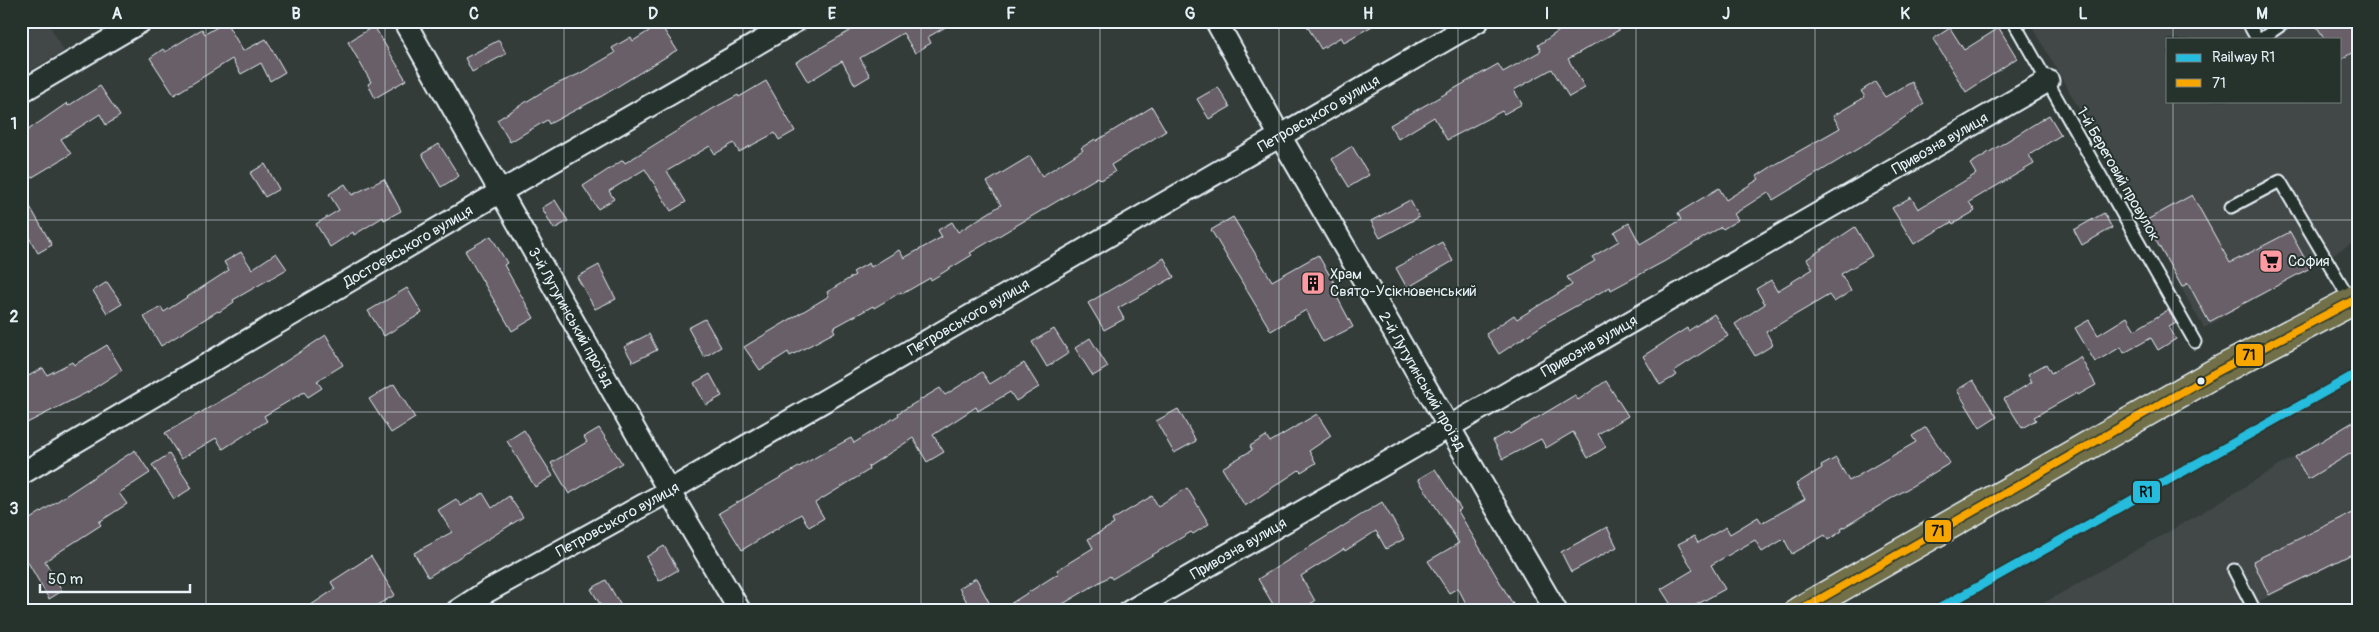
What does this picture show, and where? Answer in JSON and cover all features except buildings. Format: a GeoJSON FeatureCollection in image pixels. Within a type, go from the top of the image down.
{"type":"FeatureCollection","features":[{"type":"Feature","properties":{"kind":"main road"},"geometry":{"type":"LineString","coordinates":[[1799,611],[2213,374],[2354,300]]}},
{"type":"Feature","properties":{"kind":"street"},"geometry":{"type":"LineString","coordinates":[[21,92],[142,21]]}},
{"type":"Feature","properties":{"kind":"street","name":"3-й Лутугинський проїзд"},"geometry":{"type":"LineString","coordinates":[[404,21],[669,491],[740,611]]}},
{"type":"Feature","properties":{"kind":"street","name":"Достоєвського вулиця"},"geometry":{"type":"LineString","coordinates":[[21,474],[500,192],[796,21]]}},
{"type":"Feature","properties":{"kind":"street","name":"2-й Лутугинський проїзд"},"geometry":{"type":"LineString","coordinates":[[1216,21],[1280,136],[1556,611]]}},
{"type":"Feature","properties":{"kind":"street","name":"Петровського вулиця"},"geometry":{"type":"LineString","coordinates":[[457,611],[486,592],[669,491],[1478,21]]}},
{"type":"Feature","properties":{"kind":"street","name":"Привозна вулиця"},"geometry":{"type":"LineString","coordinates":[[1130,611],[2048,81]]}},
{"type":"Feature","properties":{"kind":"lane","name":"1-й Береговий провулок"},"geometry":{"type":"LineString","coordinates":[[2013,21],[2195,342]]}},
{"type":"Feature","properties":{"kind":"lane"},"geometry":{"type":"LineString","coordinates":[[2248,21],[2256,38]]}},
{"type":"Feature","properties":{"kind":"lane"},"geometry":{"type":"LineString","coordinates":[[2262,38],[2287,21]]}},
{"type":"Feature","properties":{"kind":"lane"},"geometry":{"type":"LineString","coordinates":[[2231,207],[2280,181],[2354,300]]}},
{"type":"Feature","properties":{"kind":"lane"},"geometry":{"type":"LineString","coordinates":[[2234,570],[2255,611]]}},
{"type":"Feature","properties":{"kind":"shaded area"},"geometry":{"type":"Polygon","coordinates":[[[21,21],[47,21],[64,51],[21,76],[21,21]]]}},
{"type":"Feature","properties":{"kind":"shaded area"},"geometry":{"type":"Polygon","coordinates":[[[2029,21],[2358,21],[2358,240],[2204,328],[2029,21]]]}},
{"type":"Feature","properties":{"kind":"shaded area"},"geometry":{"type":"Polygon","coordinates":[[[2358,418],[2358,552],[2240,611],[2030,611],[2201,513],[2358,418]]]}},
{"type":"Feature","properties":{"kind":"rail line","name":"R1"},"geometry":{"type":"LineString","coordinates":[[1935,611],[2358,373]]}},
{"type":"Feature","properties":{"kind":"transit line","name":"71"},"geometry":{"type":"LineString","coordinates":[[1799,611],[2213,374],[2358,298]]}},
{"type":"Feature","properties":{"kind":"place","name":"София"},"geometry":{"type":"Point","coordinates":[2271,261]}},
{"type":"Feature","properties":{"kind":"place","name":"Храм Свято-Усікновенський"},"geometry":{"type":"Point","coordinates":[1313,283]}}]}
